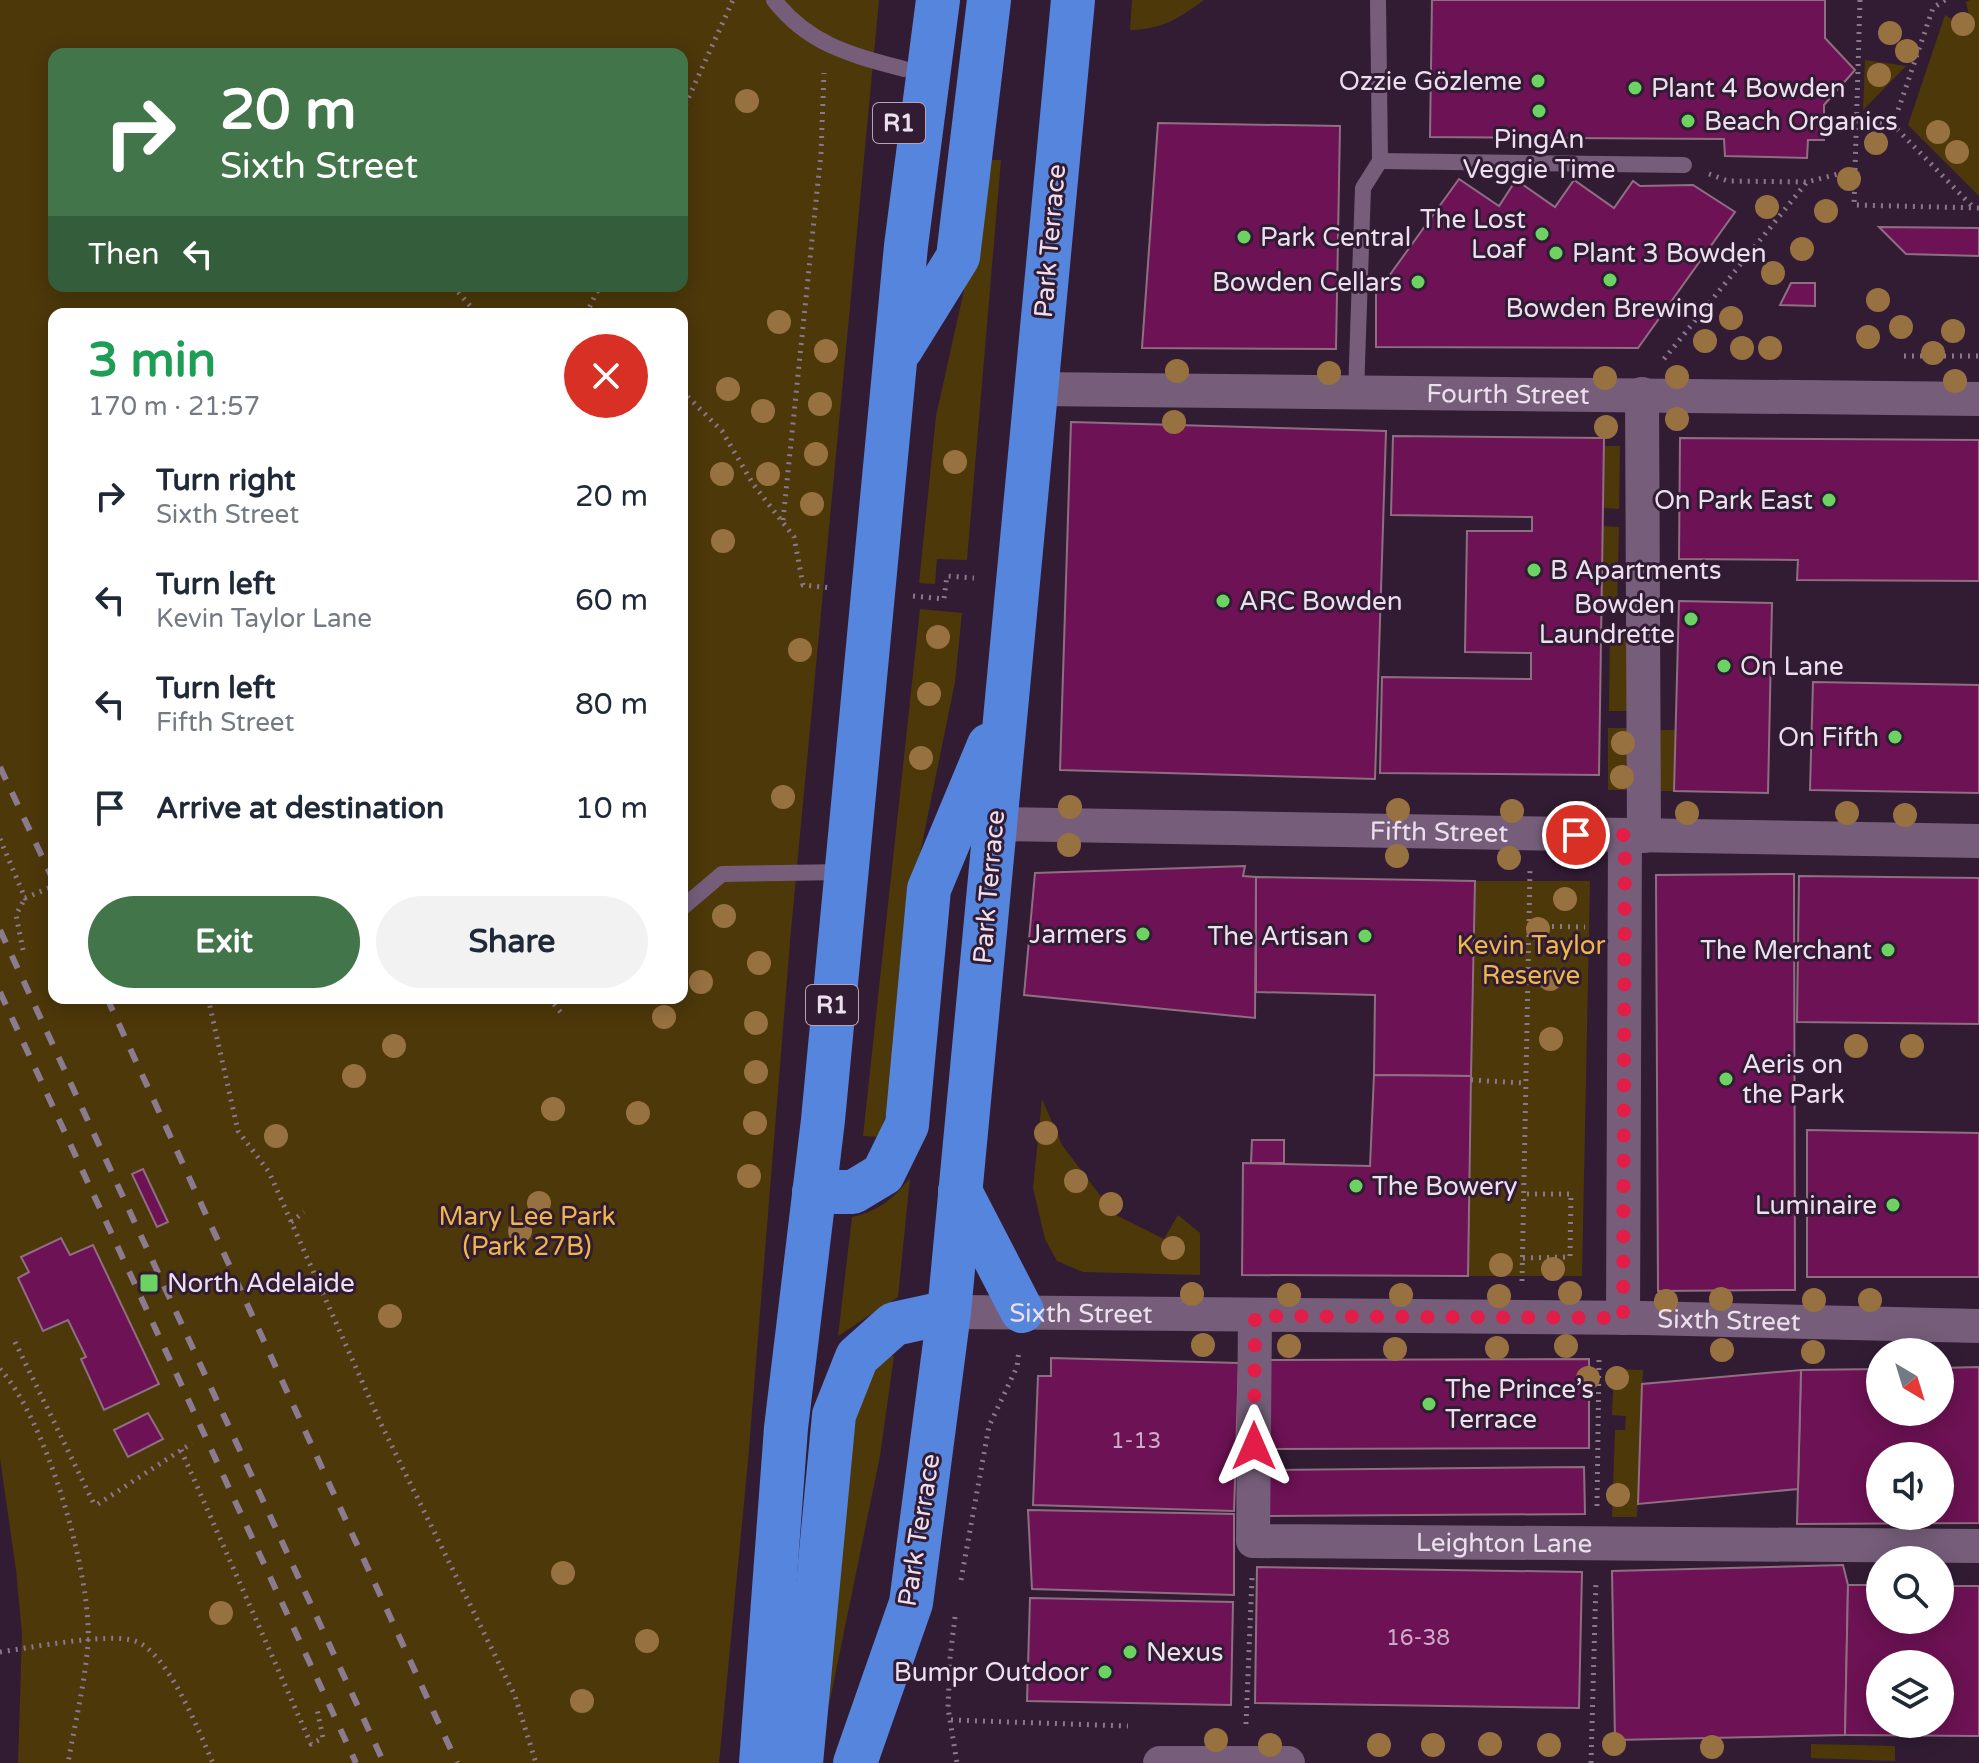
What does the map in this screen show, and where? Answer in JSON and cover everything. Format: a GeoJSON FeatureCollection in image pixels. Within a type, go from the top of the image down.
{"type":"FeatureCollection","features":[{"type":"Feature","properties":{"kind":"highway","name":"R1"},"geometry":{"type":"LineString","coordinates":[[761,1763],[786,1428],[814,1192],[906,246],[899,122],[911,0]]}},
{"type":"Feature","properties":{"kind":"highway"},"geometry":{"type":"LineString","coordinates":[[906,246],[938,0]]}},
{"type":"Feature","properties":{"kind":"highway"},"geometry":{"type":"LineString","coordinates":[[896,358],[958,257],[989,0]]}},
{"type":"Feature","properties":{"kind":"highway","name":"Park Terrace"},"geometry":{"type":"LineString","coordinates":[[855,1763],[911,1603],[949,1312],[1073,0]]}},
{"type":"Feature","properties":{"kind":"highway"},"geometry":{"type":"LineString","coordinates":[[814,1192],[853,1192],[883,1174],[907,1125],[929,889],[1007,702]]}},
{"type":"Feature","properties":{"kind":"highway"},"geometry":{"type":"LineString","coordinates":[[960,1191],[1021,1330]]}},
{"type":"Feature","properties":{"kind":"highway"},"geometry":{"type":"LineString","coordinates":[[801,1763],[834,1415],[857,1357],[894,1324],[949,1312]]}},
{"type":"Feature","properties":{"kind":"street","name":"Fourth Street"},"geometry":{"type":"LineString","coordinates":[[1036,389],[1979,399]]}},
{"type":"Feature","properties":{"kind":"street"},"geometry":{"type":"LineString","coordinates":[[1623,1318],[1642,394]]}},
{"type":"Feature","properties":{"kind":"street","name":"Fifth Street"},"geometry":{"type":"LineString","coordinates":[[995,824],[1979,841]]}},
{"type":"Feature","properties":{"kind":"street","name":"Sixth Street"},"geometry":{"type":"LineString","coordinates":[[949,1312],[1021,1330],[1255,1316],[1623,1318],[1979,1326]]}},
{"type":"Feature","properties":{"kind":"street"},"geometry":{"type":"LineString","coordinates":[[1253,1541],[1255,1316]]}},
{"type":"Feature","properties":{"kind":"street","name":"Leighton Lane"},"geometry":{"type":"LineString","coordinates":[[1253,1541],[1979,1546]]}},
{"type":"Feature","properties":{"kind":"street"},"geometry":{"type":"LineString","coordinates":[[1160,1763],[1288,1763]]}},
{"type":"Feature","properties":{"kind":"lane"},"geometry":{"type":"LineString","coordinates":[[774,0],[783,12],[824,44],[904,69]]}},
{"type":"Feature","properties":{"kind":"lane"},"geometry":{"type":"LineString","coordinates":[[1356,393],[1363,188],[1380,161],[1378,0]]}},
{"type":"Feature","properties":{"kind":"lane"},"geometry":{"type":"LineString","coordinates":[[1380,161],[1684,165]]}},
{"type":"Feature","properties":{"kind":"lane"},"geometry":{"type":"LineString","coordinates":[[688,903],[722,874],[846,872]]}},
{"type":"Feature","properties":{"kind":"path"},"geometry":{"type":"LineString","coordinates":[[688,99],[733,0]]}},
{"type":"Feature","properties":{"kind":"path"},"geometry":{"type":"LineString","coordinates":[[1860,0],[1854,205],[1976,208]]}},
{"type":"Feature","properties":{"kind":"path"},"geometry":{"type":"LineString","coordinates":[[1893,125],[1933,8],[1945,0]]}},
{"type":"Feature","properties":{"kind":"path"},"geometry":{"type":"LineString","coordinates":[[783,520],[821,153],[824,44]]}},
{"type":"Feature","properties":{"kind":"path"},"geometry":{"type":"LineString","coordinates":[[1856,121],[1893,125],[1976,208]]}},
{"type":"Feature","properties":{"kind":"path"},"geometry":{"type":"LineString","coordinates":[[1684,165],[1728,181],[1807,182],[1853,170]]}},
{"type":"Feature","properties":{"kind":"path"},"geometry":{"type":"LineString","coordinates":[[1665,357],[1807,182]]}},
{"type":"Feature","properties":{"kind":"path"},"geometry":{"type":"LineString","coordinates":[[458,292],[472,308]]}},
{"type":"Feature","properties":{"kind":"path"},"geometry":{"type":"LineString","coordinates":[[688,397],[722,431],[753,484],[794,537],[803,585]]}},
{"type":"Feature","properties":{"kind":"path"},"geometry":{"type":"LineString","coordinates":[[944,599],[947,576]]}},
{"type":"Feature","properties":{"kind":"path"},"geometry":{"type":"LineString","coordinates":[[0,839],[25,898]]}},
{"type":"Feature","properties":{"kind":"path"},"geometry":{"type":"LineString","coordinates":[[1521,1318],[1530,870]]}},
{"type":"Feature","properties":{"kind":"path"},"geometry":{"type":"LineString","coordinates":[[23,950],[16,915],[25,898],[48,888]]}},
{"type":"Feature","properties":{"kind":"path"},"geometry":{"type":"LineString","coordinates":[[1528,926],[1598,928]]}},
{"type":"Feature","properties":{"kind":"path"},"geometry":{"type":"LineString","coordinates":[[209,1004],[238,1131],[269,1172],[381,1424],[515,1696],[536,1763]]}},
{"type":"Feature","properties":{"kind":"path"},"geometry":{"type":"LineString","coordinates":[[554,1004],[562,1014]]}},
{"type":"Feature","properties":{"kind":"path"},"geometry":{"type":"LineString","coordinates":[[1471,1080],[1524,1083]]}},
{"type":"Feature","properties":{"kind":"path"},"geometry":{"type":"LineString","coordinates":[[1523,1194],[1571,1194],[1570,1257],[1523,1258]]}},
{"type":"Feature","properties":{"kind":"path"},"geometry":{"type":"LineString","coordinates":[[291,1222],[304,1212]]}},
{"type":"Feature","properties":{"kind":"path"},"geometry":{"type":"LineString","coordinates":[[959,1594],[989,1426],[1017,1367],[1021,1330]]}},
{"type":"Feature","properties":{"kind":"path"},"geometry":{"type":"LineString","coordinates":[[15,1342],[96,1504],[192,1443]]}},
{"type":"Feature","properties":{"kind":"path"},"geometry":{"type":"LineString","coordinates":[[0,1369],[9,1378],[39,1435],[78,1549],[88,1640],[68,1763]]}},
{"type":"Feature","properties":{"kind":"path"},"geometry":{"type":"LineString","coordinates":[[181,1450],[311,1744],[323,1738],[317,1709]]}},
{"type":"Feature","properties":{"kind":"path"},"geometry":{"type":"LineString","coordinates":[[1245,1763],[1253,1541]]}},
{"type":"Feature","properties":{"kind":"path"},"geometry":{"type":"LineString","coordinates":[[956,1607],[948,1708],[957,1763]]}},
{"type":"Feature","properties":{"kind":"path"},"geometry":{"type":"LineString","coordinates":[[0,1652],[88,1640],[133,1640],[150,1649],[178,1688],[213,1763]]}},
{"type":"Feature","properties":{"kind":"path"},"geometry":{"type":"LineString","coordinates":[[951,1720],[1128,1726]]}},
{"type":"Feature","properties":{"kind":"green space","name":"Mary Lee Park (Park 27B)"},"geometry":{"type":"Polygon","coordinates":[[[0,0],[879,0],[791,930],[748,1461],[719,1763],[18,1763],[22,1634],[0,1458],[0,0]]]}},
{"type":"Feature","properties":{"kind":"green space"},"geometry":{"type":"Polygon","coordinates":[[[1132,0],[1204,0],[1170,22],[1130,30],[1132,0]]]}},
{"type":"Feature","properties":{"kind":"green space"},"geometry":{"type":"Polygon","coordinates":[[[1979,0],[1979,196],[1908,125],[1945,15],[1973,33],[1966,2],[1979,0]]]}},
{"type":"Feature","properties":{"kind":"green space"},"geometry":{"type":"Polygon","coordinates":[[[1865,60],[1906,66],[1863,110],[1865,60]]]}},
{"type":"Feature","properties":{"kind":"green space"},"geometry":{"type":"Polygon","coordinates":[[[980,160],[1001,160],[967,560],[937,559],[935,584],[919,583],[936,416],[968,272],[980,160]]]}},
{"type":"Feature","properties":{"kind":"green space"},"geometry":{"type":"Polygon","coordinates":[[[1604,446],[1620,446],[1619,509],[1603,508],[1604,446]]]}},
{"type":"Feature","properties":{"kind":"green space"},"geometry":{"type":"Polygon","coordinates":[[[1603,526],[1619,527],[1617,608],[1602,608],[1603,526]]]}},
{"type":"Feature","properties":{"kind":"green space"},"geometry":{"type":"Polygon","coordinates":[[[920,609],[962,613],[955,682],[911,898],[889,1105],[879,1137],[863,1136],[920,609]]]}},
{"type":"Feature","properties":{"kind":"green space"},"geometry":{"type":"Polygon","coordinates":[[[1610,628],[1630,629],[1629,711],[1609,711],[1610,628]]]}},
{"type":"Feature","properties":{"kind":"green space"},"geometry":{"type":"Polygon","coordinates":[[[1608,728],[1629,728],[1629,790],[1608,790],[1608,728]]]}},
{"type":"Feature","properties":{"kind":"green space"},"geometry":{"type":"Polygon","coordinates":[[[1657,730],[1676,730],[1674,791],[1656,791],[1657,730]]]}},
{"type":"Feature","properties":{"kind":"green space","name":"Kevin Taylor Reserve"},"geometry":{"type":"Polygon","coordinates":[[[1475,881],[1590,881],[1582,1276],[1468,1276],[1475,881]]]}},
{"type":"Feature","properties":{"kind":"green space"},"geometry":{"type":"Polygon","coordinates":[[[1042,1099],[1062,1145],[1114,1214],[1164,1239],[1178,1215],[1200,1233],[1200,1275],[1083,1272],[1057,1261],[1045,1239],[1033,1188],[1042,1099]]]}},
{"type":"Feature","properties":{"kind":"green space"},"geometry":{"type":"Polygon","coordinates":[[[910,1178],[898,1297],[838,1336],[852,1217],[885,1203],[910,1178]]]}},
{"type":"Feature","properties":{"kind":"green space"},"geometry":{"type":"Polygon","coordinates":[[[876,1355],[894,1356],[880,1456],[829,1705],[818,1703],[849,1403],[876,1355]]]}},
{"type":"Feature","properties":{"kind":"green space"},"geometry":{"type":"Polygon","coordinates":[[[1614,1369],[1643,1370],[1637,1517],[1612,1517],[1615,1430],[1625,1430],[1626,1416],[1612,1415],[1614,1369]]]}},
{"type":"Feature","properties":{"kind":"green space"},"geometry":{"type":"Polygon","coordinates":[[[1811,1744],[1895,1746],[1895,1761],[1811,1758],[1811,1744]]]}},
{"type":"Feature","properties":{"kind":"building","name":"Plant 4 Bowden"},"geometry":{"type":"Polygon","coordinates":[[[1432,0],[1825,0],[1825,38],[1855,70],[1824,105],[1824,140],[1808,140],[1807,158],[1725,156],[1724,139],[1430,137],[1432,0]]]}},
{"type":"Feature","properties":{"kind":"building","name":"Park Central"},"geometry":{"type":"Polygon","coordinates":[[[1158,123],[1340,126],[1336,349],[1142,348],[1158,123]]]}},
{"type":"Feature","properties":{"kind":"building","name":"Plant 3 Bowden"},"geometry":{"type":"Polygon","coordinates":[[[1459,179],[1499,206],[1516,180],[1555,207],[1574,180],[1614,208],[1633,181],[1640,186],[1693,185],[1735,212],[1638,348],[1376,347],[1376,294],[1459,179]]]}},
{"type":"Feature","properties":{"kind":"building"},"geometry":{"type":"Polygon","coordinates":[[[1879,227],[1979,228],[1979,256],[1906,254],[1879,227]]]}},
{"type":"Feature","properties":{"kind":"building"},"geometry":{"type":"Polygon","coordinates":[[[1791,283],[1815,283],[1815,306],[1780,305],[1791,283]]]}},
{"type":"Feature","properties":{"kind":"building","name":"ARC Bowden"},"geometry":{"type":"Polygon","coordinates":[[[1071,422],[1386,431],[1375,779],[1060,770],[1071,422]]]}},
{"type":"Feature","properties":{"kind":"building","name":"B Apartments"},"geometry":{"type":"Polygon","coordinates":[[[1393,436],[1604,438],[1599,775],[1380,773],[1382,677],[1531,679],[1531,653],[1465,652],[1467,531],[1532,531],[1532,517],[1391,515],[1393,436]]]}},
{"type":"Feature","properties":{"kind":"building","name":"On Park East"},"geometry":{"type":"Polygon","coordinates":[[[1680,438],[1979,440],[1979,581],[1797,580],[1798,560],[1679,559],[1680,438]]]}},
{"type":"Feature","properties":{"kind":"building","name":"On Lane"},"geometry":{"type":"Polygon","coordinates":[[[1679,601],[1772,603],[1768,793],[1674,791],[1679,601]]]}},
{"type":"Feature","properties":{"kind":"building","name":"On Fifth"},"geometry":{"type":"Polygon","coordinates":[[[1813,682],[1979,685],[1979,793],[1810,790],[1813,682]]]}},
{"type":"Feature","properties":{"kind":"building","name":"Jarmers"},"geometry":{"type":"Polygon","coordinates":[[[1245,866],[1243,876],[1256,877],[1255,1018],[1024,995],[1035,873],[1245,866]]]}},
{"type":"Feature","properties":{"kind":"building","name":"Aeris on the Park"},"geometry":{"type":"Polygon","coordinates":[[[1794,874],[1795,1290],[1658,1291],[1656,875],[1794,874]]]}},
{"type":"Feature","properties":{"kind":"building","name":"The Merchant"},"geometry":{"type":"Polygon","coordinates":[[[1799,876],[1979,878],[1979,1024],[1797,1022],[1799,876]]]}},
{"type":"Feature","properties":{"kind":"building","name":"The Artisan"},"geometry":{"type":"Polygon","coordinates":[[[1256,877],[1475,881],[1471,1076],[1374,1075],[1375,995],[1256,992],[1256,877]]]}},
{"type":"Feature","properties":{"kind":"building","name":"The Bowery"},"geometry":{"type":"Polygon","coordinates":[[[1374,1075],[1471,1076],[1468,1276],[1242,1275],[1243,1163],[1370,1166],[1374,1075]]]}},
{"type":"Feature","properties":{"kind":"building","name":"Luminaire"},"geometry":{"type":"Polygon","coordinates":[[[1807,1130],[1979,1133],[1979,1277],[1807,1277],[1807,1130]]]}},
{"type":"Feature","properties":{"kind":"building"},"geometry":{"type":"Polygon","coordinates":[[[1252,1140],[1284,1140],[1284,1163],[1251,1163],[1252,1140]]]}},
{"type":"Feature","properties":{"kind":"building"},"geometry":{"type":"Polygon","coordinates":[[[143,1169],[168,1222],[157,1227],[132,1174],[143,1169]]]}},
{"type":"Feature","properties":{"kind":"building"},"geometry":{"type":"Polygon","coordinates":[[[61,1238],[70,1255],[93,1245],[159,1384],[104,1410],[81,1359],[86,1357],[68,1320],[43,1331],[18,1278],[29,1272],[21,1257],[61,1238]]]}},
{"type":"Feature","properties":{"kind":"building"},"geometry":{"type":"Polygon","coordinates":[[[1051,1358],[1239,1363],[1234,1511],[1033,1505],[1038,1376],[1051,1376],[1051,1358]]]}},
{"type":"Feature","properties":{"kind":"building","name":"The Prince’s Terrace"},"geometry":{"type":"Polygon","coordinates":[[[1589,1359],[1589,1448],[1268,1449],[1268,1360],[1589,1359]]]}},
{"type":"Feature","properties":{"kind":"building"},"geometry":{"type":"Polygon","coordinates":[[[1979,1367],[1979,1523],[1954,1523],[1954,1442],[1866,1442],[1866,1524],[1797,1524],[1801,1370],[1866,1369],[1866,1426],[1954,1426],[1954,1368],[1979,1367]]]}},
{"type":"Feature","properties":{"kind":"building"},"geometry":{"type":"Polygon","coordinates":[[[1801,1370],[1798,1489],[1638,1504],[1642,1384],[1801,1370]]]}},
{"type":"Feature","properties":{"kind":"building"},"geometry":{"type":"Polygon","coordinates":[[[148,1413],[163,1439],[128,1457],[114,1430],[148,1413]]]}},
{"type":"Feature","properties":{"kind":"building"},"geometry":{"type":"Polygon","coordinates":[[[1584,1467],[1585,1514],[1269,1516],[1269,1470],[1584,1467]]]}},
{"type":"Feature","properties":{"kind":"building"},"geometry":{"type":"Polygon","coordinates":[[[1028,1510],[1234,1514],[1234,1595],[1032,1589],[1028,1510]]]}},
{"type":"Feature","properties":{"kind":"building"},"geometry":{"type":"Polygon","coordinates":[[[1843,1565],[1848,1585],[1845,1735],[1615,1740],[1612,1571],[1843,1565]]]}},
{"type":"Feature","properties":{"kind":"building"},"geometry":{"type":"Polygon","coordinates":[[[1257,1567],[1582,1572],[1579,1708],[1255,1703],[1257,1567]]]}},
{"type":"Feature","properties":{"kind":"building"},"geometry":{"type":"Polygon","coordinates":[[[1848,1585],[1866,1585],[1866,1634],[1954,1634],[1954,1586],[1979,1586],[1979,1736],[1954,1736],[1954,1650],[1866,1650],[1866,1735],[1845,1735],[1848,1585]]]}},
{"type":"Feature","properties":{"kind":"building","name":"Nexus"},"geometry":{"type":"Polygon","coordinates":[[[1030,1598],[1233,1602],[1231,1705],[1027,1701],[1030,1598]]]}},
{"type":"Feature","properties":{"kind":"railway"},"geometry":{"type":"LineString","coordinates":[[0,767],[48,869]]}},
{"type":"Feature","properties":{"kind":"railway"},"geometry":{"type":"LineString","coordinates":[[0,930],[384,1763]]}},
{"type":"Feature","properties":{"kind":"railway"},"geometry":{"type":"LineString","coordinates":[[0,992],[356,1763]]}},
{"type":"Feature","properties":{"kind":"railway"},"geometry":{"type":"LineString","coordinates":[[110,1004],[457,1763]]}},
{"type":"Feature","properties":{"kind":"place","name":"Ozzie Gözleme"},"geometry":{"type":"Point","coordinates":[1538,81]}},
{"type":"Feature","properties":{"kind":"place","name":"Plant 4 Bowden"},"geometry":{"type":"Point","coordinates":[1635,88]}},
{"type":"Feature","properties":{"kind":"place","name":"PingAn Veggie Time"},"geometry":{"type":"Point","coordinates":[1539,111]}},
{"type":"Feature","properties":{"kind":"place","name":"Beach Organics"},"geometry":{"type":"Point","coordinates":[1688,121]}},
{"type":"Feature","properties":{"kind":"place","name":"The Lost Loaf"},"geometry":{"type":"Point","coordinates":[1542,234]}},
{"type":"Feature","properties":{"kind":"place","name":"Park Central"},"geometry":{"type":"Point","coordinates":[1244,237]}},
{"type":"Feature","properties":{"kind":"place","name":"Plant 3 Bowden"},"geometry":{"type":"Point","coordinates":[1556,253]}},
{"type":"Feature","properties":{"kind":"place","name":"Bowden Brewing"},"geometry":{"type":"Point","coordinates":[1610,280]}},
{"type":"Feature","properties":{"kind":"place","name":"Bowden Cellars"},"geometry":{"type":"Point","coordinates":[1418,282]}},
{"type":"Feature","properties":{"kind":"place","name":"On Park East"},"geometry":{"type":"Point","coordinates":[1829,500]}},
{"type":"Feature","properties":{"kind":"place","name":"B Apartments"},"geometry":{"type":"Point","coordinates":[1534,570]}},
{"type":"Feature","properties":{"kind":"place","name":"ARC Bowden"},"geometry":{"type":"Point","coordinates":[1223,601]}},
{"type":"Feature","properties":{"kind":"place","name":"Bowden Laundrette"},"geometry":{"type":"Point","coordinates":[1691,619]}},
{"type":"Feature","properties":{"kind":"place","name":"On Lane"},"geometry":{"type":"Point","coordinates":[1724,666]}},
{"type":"Feature","properties":{"kind":"place","name":"On Fifth"},"geometry":{"type":"Point","coordinates":[1895,737]}},
{"type":"Feature","properties":{"kind":"place","name":"Jarmers"},"geometry":{"type":"Point","coordinates":[1143,934]}},
{"type":"Feature","properties":{"kind":"place","name":"The Artisan"},"geometry":{"type":"Point","coordinates":[1365,936]}},
{"type":"Feature","properties":{"kind":"place","name":"The Merchant"},"geometry":{"type":"Point","coordinates":[1888,950]}},
{"type":"Feature","properties":{"kind":"place","name":"Aeris on the Park"},"geometry":{"type":"Point","coordinates":[1726,1079]}},
{"type":"Feature","properties":{"kind":"place","name":"The Bowery"},"geometry":{"type":"Point","coordinates":[1356,1186]}},
{"type":"Feature","properties":{"kind":"place","name":"Luminaire"},"geometry":{"type":"Point","coordinates":[1893,1205]}},
{"type":"Feature","properties":{"kind":"place","name":"North Adelaide"},"geometry":{"type":"Point","coordinates":[149,1283]}},
{"type":"Feature","properties":{"kind":"place","name":"The Prince’s Terrace"},"geometry":{"type":"Point","coordinates":[1429,1404]}},
{"type":"Feature","properties":{"kind":"place","name":"Nexus"},"geometry":{"type":"Point","coordinates":[1130,1652]}},
{"type":"Feature","properties":{"kind":"place","name":"Bumpr Outdoor"},"geometry":{"type":"Point","coordinates":[1105,1672]}},
{"type":"Feature","properties":{"kind":"route"},"geometry":{"type":"LineString","coordinates":[[1254,1446],[1255,1316],[1623,1318],[1625,835],[1576,835]]}}]}
